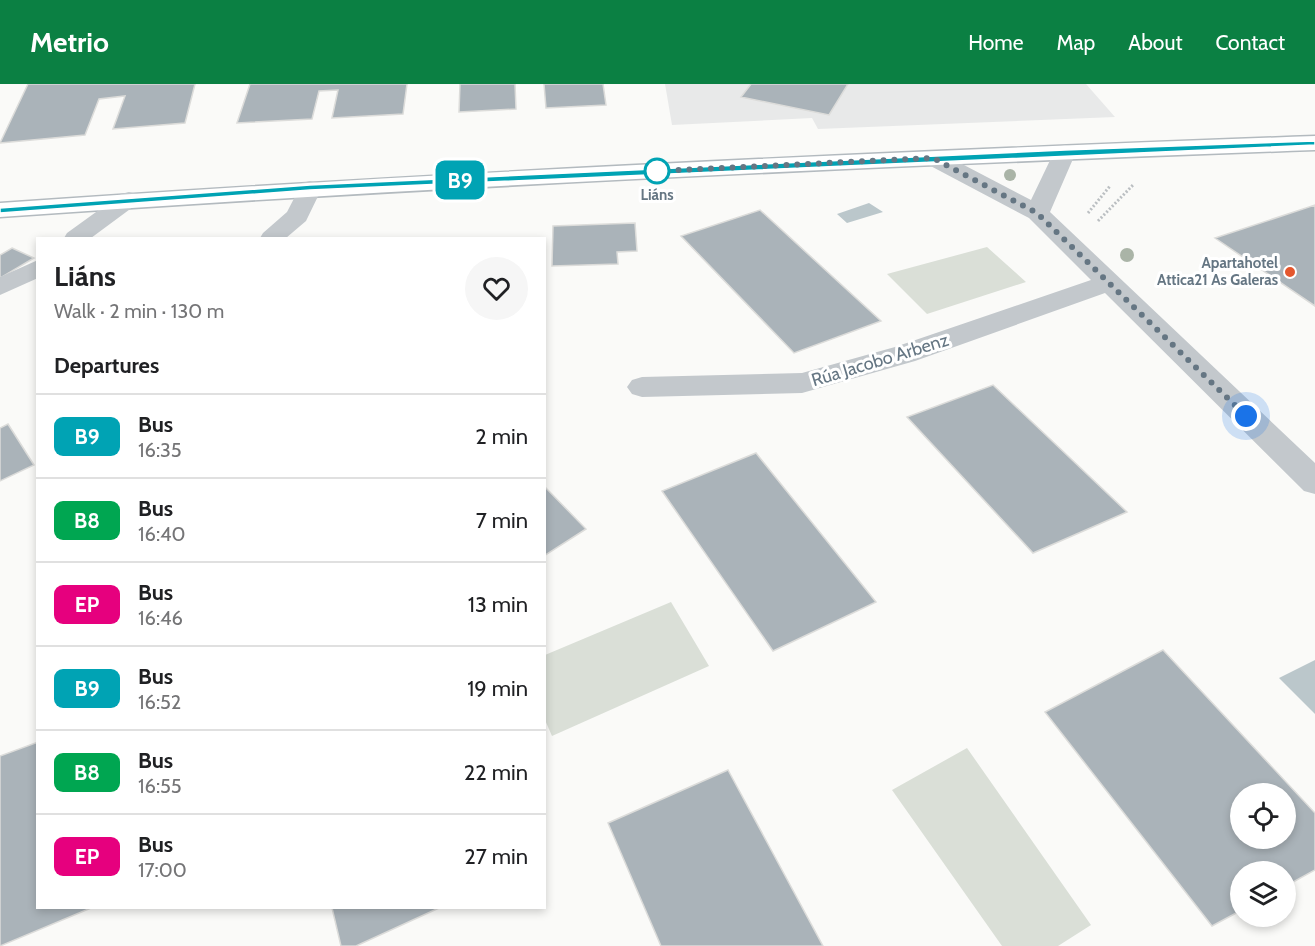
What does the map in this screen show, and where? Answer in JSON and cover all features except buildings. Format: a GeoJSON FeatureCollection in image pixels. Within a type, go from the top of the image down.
{"type":"FeatureCollection","features":[{"type":"Feature","properties":{"kind":"main road"},"geometry":{"type":"LineString","coordinates":[[0,210],[129,199],[310,188],[1065,152],[1315,143]]}},
{"type":"Feature","properties":{"kind":"street"},"geometry":{"type":"LineString","coordinates":[[1037,213],[1065,152]]}},
{"type":"Feature","properties":{"kind":"street"},"geometry":{"type":"LineString","coordinates":[[933,158],[1037,213],[1315,482]]}},
{"type":"Feature","properties":{"kind":"street"},"geometry":{"type":"LineString","coordinates":[[273,237],[297,216],[310,188]]}},
{"type":"Feature","properties":{"kind":"street"},"geometry":{"type":"LineString","coordinates":[[77,237],[129,199]]}},
{"type":"Feature","properties":{"kind":"street"},"geometry":{"type":"LineString","coordinates":[[0,287],[36,269]]}},
{"type":"Feature","properties":{"kind":"street","name":"Rúa Jacobo Arbenz"},"geometry":{"type":"LineString","coordinates":[[642,387],[802,383],[905,354],[1109,283]]}},
{"type":"Feature","properties":{"kind":"path"},"geometry":{"type":"LineString","coordinates":[[1060,235],[1091,228],[1137,181]]}},
{"type":"Feature","properties":{"kind":"shaded area"},"geometry":{"type":"Polygon","coordinates":[[[665,84],[1086,84],[1115,117],[818,129],[812,118],[672,125],[665,84]]]}},
{"type":"Feature","properties":{"kind":"shaded area"},"geometry":{"type":"Polygon","coordinates":[[[869,203],[883,212],[847,223],[837,214],[869,203]]]}},
{"type":"Feature","properties":{"kind":"shaded area"},"geometry":{"type":"Polygon","coordinates":[[[987,247],[1026,282],[927,314],[887,274],[987,247]]]}},
{"type":"Feature","properties":{"kind":"shaded area"},"geometry":{"type":"Polygon","coordinates":[[[671,602],[709,666],[552,736],[546,722],[546,655],[671,602]]]}},
{"type":"Feature","properties":{"kind":"shaded area"},"geometry":{"type":"Polygon","coordinates":[[[1315,660],[1315,714],[1279,678],[1315,660]]]}},
{"type":"Feature","properties":{"kind":"shaded area"},"geometry":{"type":"Polygon","coordinates":[[[967,748],[1091,925],[1058,946],[1002,946],[892,790],[967,748]]]}},
{"type":"Feature","properties":{"kind":"bus line","name":"B9"},"geometry":{"type":"LineString","coordinates":[[0,210],[129,199],[310,188],[1065,152],[1315,143]]}},
{"type":"Feature","properties":{"kind":"place","name":"Liáns"},"geometry":{"type":"Point","coordinates":[657,171]}},
{"type":"Feature","properties":{"kind":"place","name":"Apartahotel Attica21 As Galeras"},"geometry":{"type":"Point","coordinates":[1290,272]}},
{"type":"Feature","properties":{"kind":"route"},"geometry":{"type":"LineString","coordinates":[[657,171],[933,158],[1037,213],[1246,416]]}}]}
